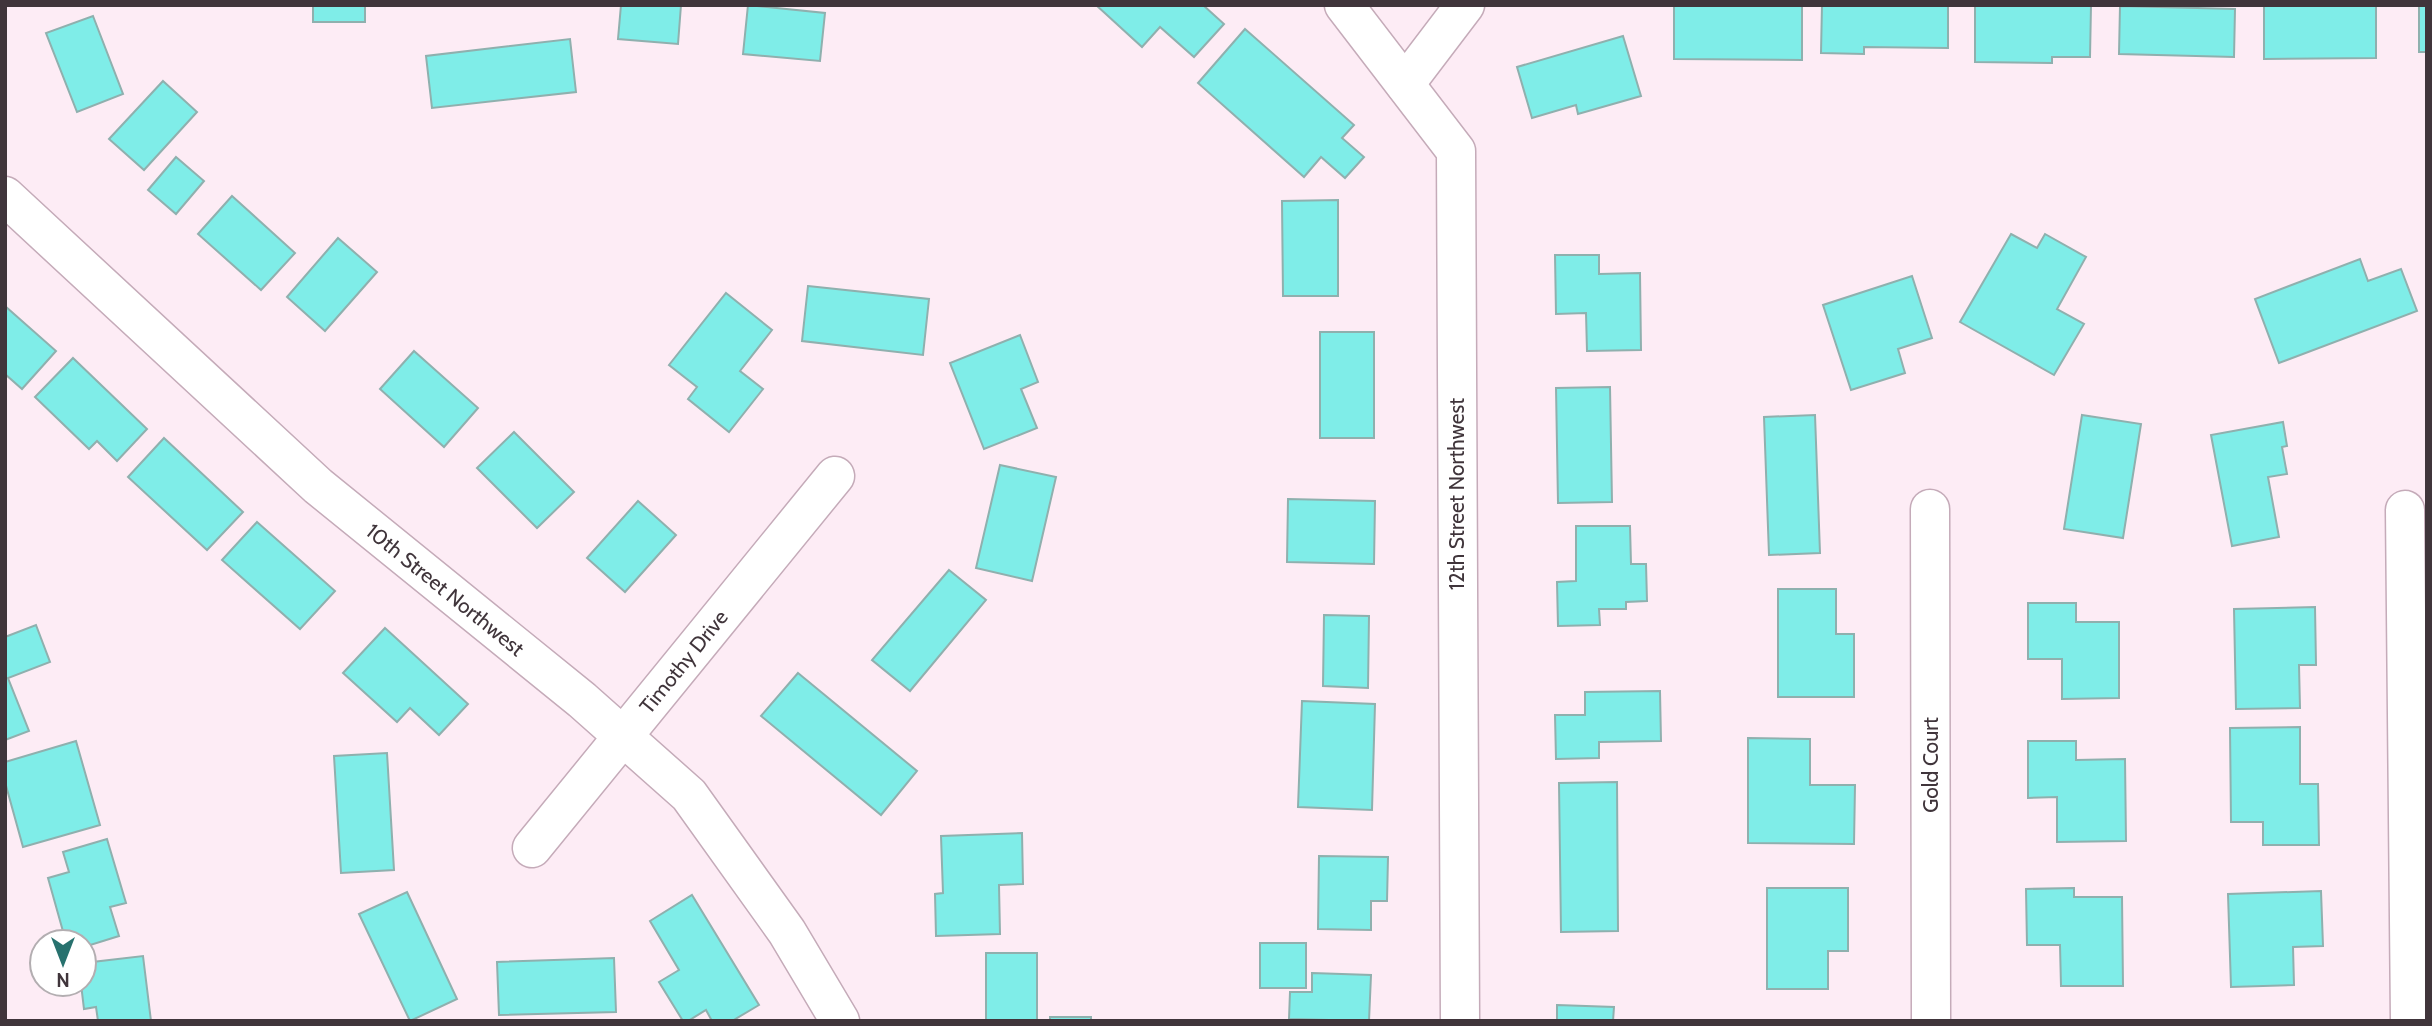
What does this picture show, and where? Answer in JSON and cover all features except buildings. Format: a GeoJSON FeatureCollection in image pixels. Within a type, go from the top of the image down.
{"type":"FeatureCollection","features":[{"type":"Feature","properties":{"kind":"street","name":"12th Street Northwest"},"geometry":{"type":"LineString","coordinates":[[1344,5],[1455,151],[1460,1021]]}},
{"type":"Feature","properties":{"kind":"street"},"geometry":{"type":"LineString","coordinates":[[1405,84],[1465,5]]}},
{"type":"Feature","properties":{"kind":"street","name":"10th Street Northwest"},"geometry":{"type":"LineString","coordinates":[[5,196],[318,486],[582,700],[689,795],[787,932],[840,1021]]}},
{"type":"Feature","properties":{"kind":"street","name":"Timothy Drive"},"geometry":{"type":"LineString","coordinates":[[532,848],[835,475]]}},
{"type":"Feature","properties":{"kind":"street","name":"Gold Court"},"geometry":{"type":"LineString","coordinates":[[1930,509],[1931,1021]]}},
{"type":"Feature","properties":{"kind":"street"},"geometry":{"type":"LineString","coordinates":[[2405,510],[2410,1021]]}}]}
